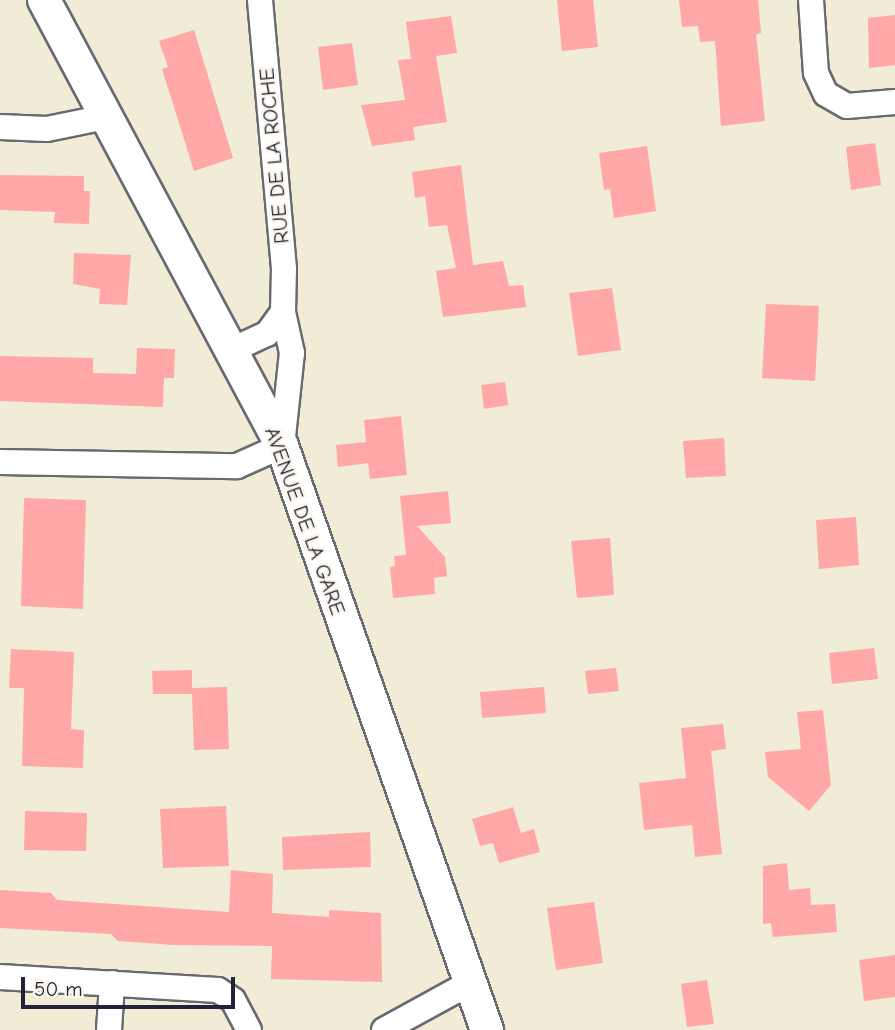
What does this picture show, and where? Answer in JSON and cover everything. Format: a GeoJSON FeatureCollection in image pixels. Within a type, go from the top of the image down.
{"type":"FeatureCollection","features":[{"type":"Feature","properties":{"kind":"street","name":"AVENUE DE LA GARE"},"geometry":{"type":"LineString","coordinates":[[44,0],[282,446],[468,984],[487,1030]]}},
{"type":"Feature","properties":{"kind":"street","name":"RUE DE LA ROCHE"},"geometry":{"type":"LineString","coordinates":[[260,0],[284,269],[283,312],[292,353],[282,446]]}},
{"type":"Feature","properties":{"kind":"street"},"geometry":{"type":"LineString","coordinates":[[811,0],[816,74],[827,94],[848,106],[895,102]]}},
{"type":"Feature","properties":{"kind":"street"},"geometry":{"type":"LineString","coordinates":[[0,127],[47,129],[106,117]]}},
{"type":"Feature","properties":{"kind":"street"},"geometry":{"type":"LineString","coordinates":[[232,350],[267,334],[283,312]]}},
{"type":"Feature","properties":{"kind":"street"},"geometry":{"type":"LineString","coordinates":[[0,462],[237,466],[282,446]]}},
{"type":"Feature","properties":{"kind":"street"},"geometry":{"type":"LineString","coordinates":[[0,977],[218,990],[233,1000],[249,1030]]}},
{"type":"Feature","properties":{"kind":"street"},"geometry":{"type":"LineString","coordinates":[[108,1030],[112,983]]}},
{"type":"Feature","properties":{"kind":"street"},"geometry":{"type":"LineString","coordinates":[[384,1030],[468,984]]}},
{"type":"Feature","properties":{"kind":"building"},"geometry":{"type":"Polygon","coordinates":[[[557,0],[593,0],[598,47],[562,51],[557,0]]]}},
{"type":"Feature","properties":{"kind":"building"},"geometry":{"type":"Polygon","coordinates":[[[679,0],[758,0],[761,33],[756,34],[765,121],[721,126],[715,41],[700,42],[698,26],[682,27],[679,0]]]}},
{"type":"Feature","properties":{"kind":"building"},"geometry":{"type":"Polygon","coordinates":[[[895,15],[895,65],[869,68],[868,18],[895,15]]]}},
{"type":"Feature","properties":{"kind":"building"},"geometry":{"type":"Polygon","coordinates":[[[451,16],[457,53],[436,56],[447,122],[413,127],[415,140],[372,146],[361,105],[405,100],[398,60],[411,59],[406,22],[451,16]]]}},
{"type":"Feature","properties":{"kind":"building"},"geometry":{"type":"Polygon","coordinates":[[[194,30],[233,158],[194,171],[162,69],[168,67],[159,41],[194,30]]]}},
{"type":"Feature","properties":{"kind":"building"},"geometry":{"type":"Polygon","coordinates":[[[352,43],[358,85],[323,90],[318,47],[352,43]]]}},
{"type":"Feature","properties":{"kind":"building"},"geometry":{"type":"Polygon","coordinates":[[[875,143],[881,185],[851,190],[846,147],[875,143]]]}},
{"type":"Feature","properties":{"kind":"building"},"geometry":{"type":"Polygon","coordinates":[[[647,146],[656,211],[614,218],[610,189],[604,190],[599,153],[647,146]]]}},
{"type":"Feature","properties":{"kind":"building"},"geometry":{"type":"Polygon","coordinates":[[[461,165],[473,265],[503,261],[509,286],[523,285],[526,307],[443,317],[436,271],[456,268],[447,225],[429,227],[425,196],[415,198],[412,172],[461,165]]]}},
{"type":"Feature","properties":{"kind":"building"},"geometry":{"type":"Polygon","coordinates":[[[0,175],[84,176],[84,191],[90,191],[89,224],[54,223],[55,212],[0,210],[0,175]]]}},
{"type":"Feature","properties":{"kind":"building"},"geometry":{"type":"Polygon","coordinates":[[[74,253],[131,255],[127,305],[99,304],[100,289],[73,284],[74,253]]]}},
{"type":"Feature","properties":{"kind":"building"},"geometry":{"type":"Polygon","coordinates":[[[612,288],[621,350],[578,356],[569,293],[612,288]]]}},
{"type":"Feature","properties":{"kind":"building"},"geometry":{"type":"Polygon","coordinates":[[[766,304],[819,306],[815,381],[762,378],[766,304]]]}},
{"type":"Feature","properties":{"kind":"building"},"geometry":{"type":"Polygon","coordinates":[[[137,348],[175,349],[174,378],[164,378],[163,407],[0,401],[0,356],[93,358],[93,373],[136,374],[137,348]]]}},
{"type":"Feature","properties":{"kind":"building"},"geometry":{"type":"Polygon","coordinates":[[[505,382],[508,405],[484,409],[481,385],[505,382]]]}},
{"type":"Feature","properties":{"kind":"building"},"geometry":{"type":"Polygon","coordinates":[[[401,416],[407,475],[370,479],[368,463],[338,467],[336,445],[366,442],[364,420],[401,416]]]}},
{"type":"Feature","properties":{"kind":"building"},"geometry":{"type":"Polygon","coordinates":[[[724,438],[726,476],[686,478],[683,441],[724,438]]]}},
{"type":"Feature","properties":{"kind":"building"},"geometry":{"type":"Polygon","coordinates":[[[448,491],[451,523],[417,526],[445,557],[447,576],[434,578],[435,594],[393,598],[390,567],[395,566],[394,556],[406,555],[400,496],[448,491]]]}},
{"type":"Feature","properties":{"kind":"building"},"geometry":{"type":"Polygon","coordinates":[[[24,498],[86,500],[83,609],[21,606],[24,498]]]}},
{"type":"Feature","properties":{"kind":"building"},"geometry":{"type":"Polygon","coordinates":[[[856,517],[859,565],[819,569],[816,520],[856,517]]]}},
{"type":"Feature","properties":{"kind":"building"},"geometry":{"type":"Polygon","coordinates":[[[610,538],[614,595],[577,598],[571,541],[610,538]]]}},
{"type":"Feature","properties":{"kind":"building"},"geometry":{"type":"Polygon","coordinates":[[[874,648],[878,679],[832,684],[829,653],[874,648]]]}},
{"type":"Feature","properties":{"kind":"building"},"geometry":{"type":"Polygon","coordinates":[[[11,649],[74,652],[71,729],[84,730],[83,768],[22,766],[24,688],[9,688],[11,649]]]}},
{"type":"Feature","properties":{"kind":"building"},"geometry":{"type":"Polygon","coordinates":[[[616,668],[619,691],[588,694],[585,671],[616,668]]]}},
{"type":"Feature","properties":{"kind":"building"},"geometry":{"type":"Polygon","coordinates":[[[192,670],[192,688],[227,687],[229,749],[194,750],[192,694],[153,694],[152,671],[192,670]]]}},
{"type":"Feature","properties":{"kind":"building"},"geometry":{"type":"Polygon","coordinates":[[[544,687],[546,713],[482,718],[480,692],[544,687]]]}},
{"type":"Feature","properties":{"kind":"building"},"geometry":{"type":"Polygon","coordinates":[[[823,710],[831,785],[809,811],[768,777],[765,752],[801,749],[797,712],[823,710]]]}},
{"type":"Feature","properties":{"kind":"building"},"geometry":{"type":"Polygon","coordinates":[[[723,724],[726,749],[711,751],[722,854],[695,857],[692,825],[644,830],[639,783],[686,778],[681,728],[723,724]]]}},
{"type":"Feature","properties":{"kind":"building"},"geometry":{"type":"Polygon","coordinates":[[[226,806],[229,866],[163,868],[160,809],[226,806]]]}},
{"type":"Feature","properties":{"kind":"building"},"geometry":{"type":"Polygon","coordinates":[[[513,807],[521,833],[534,829],[540,852],[499,863],[493,843],[480,846],[472,819],[513,807]]]}},
{"type":"Feature","properties":{"kind":"building"},"geometry":{"type":"Polygon","coordinates":[[[25,811],[87,813],[86,851],[24,850],[25,811]]]}},
{"type":"Feature","properties":{"kind":"building"},"geometry":{"type":"Polygon","coordinates":[[[370,832],[371,867],[283,870],[282,837],[370,832]]]}},
{"type":"Feature","properties":{"kind":"building"},"geometry":{"type":"Polygon","coordinates":[[[787,863],[789,890],[810,888],[811,905],[835,904],[837,932],[773,937],[771,923],[763,924],[763,866],[787,863]]]}},
{"type":"Feature","properties":{"kind":"building"},"geometry":{"type":"Polygon","coordinates":[[[231,870],[273,874],[272,913],[329,917],[329,910],[381,913],[382,982],[271,979],[272,946],[173,945],[118,941],[111,934],[0,928],[0,890],[51,893],[57,900],[229,912],[231,870]]]}},
{"type":"Feature","properties":{"kind":"building"},"geometry":{"type":"Polygon","coordinates":[[[594,902],[603,963],[556,970],[547,908],[594,902]]]}},
{"type":"Feature","properties":{"kind":"building"},"geometry":{"type":"Polygon","coordinates":[[[895,955],[895,997],[864,1001],[859,960],[895,955]]]}},
{"type":"Feature","properties":{"kind":"building"},"geometry":{"type":"Polygon","coordinates":[[[707,980],[714,1024],[687,1027],[681,984],[707,980]]]}}]}
